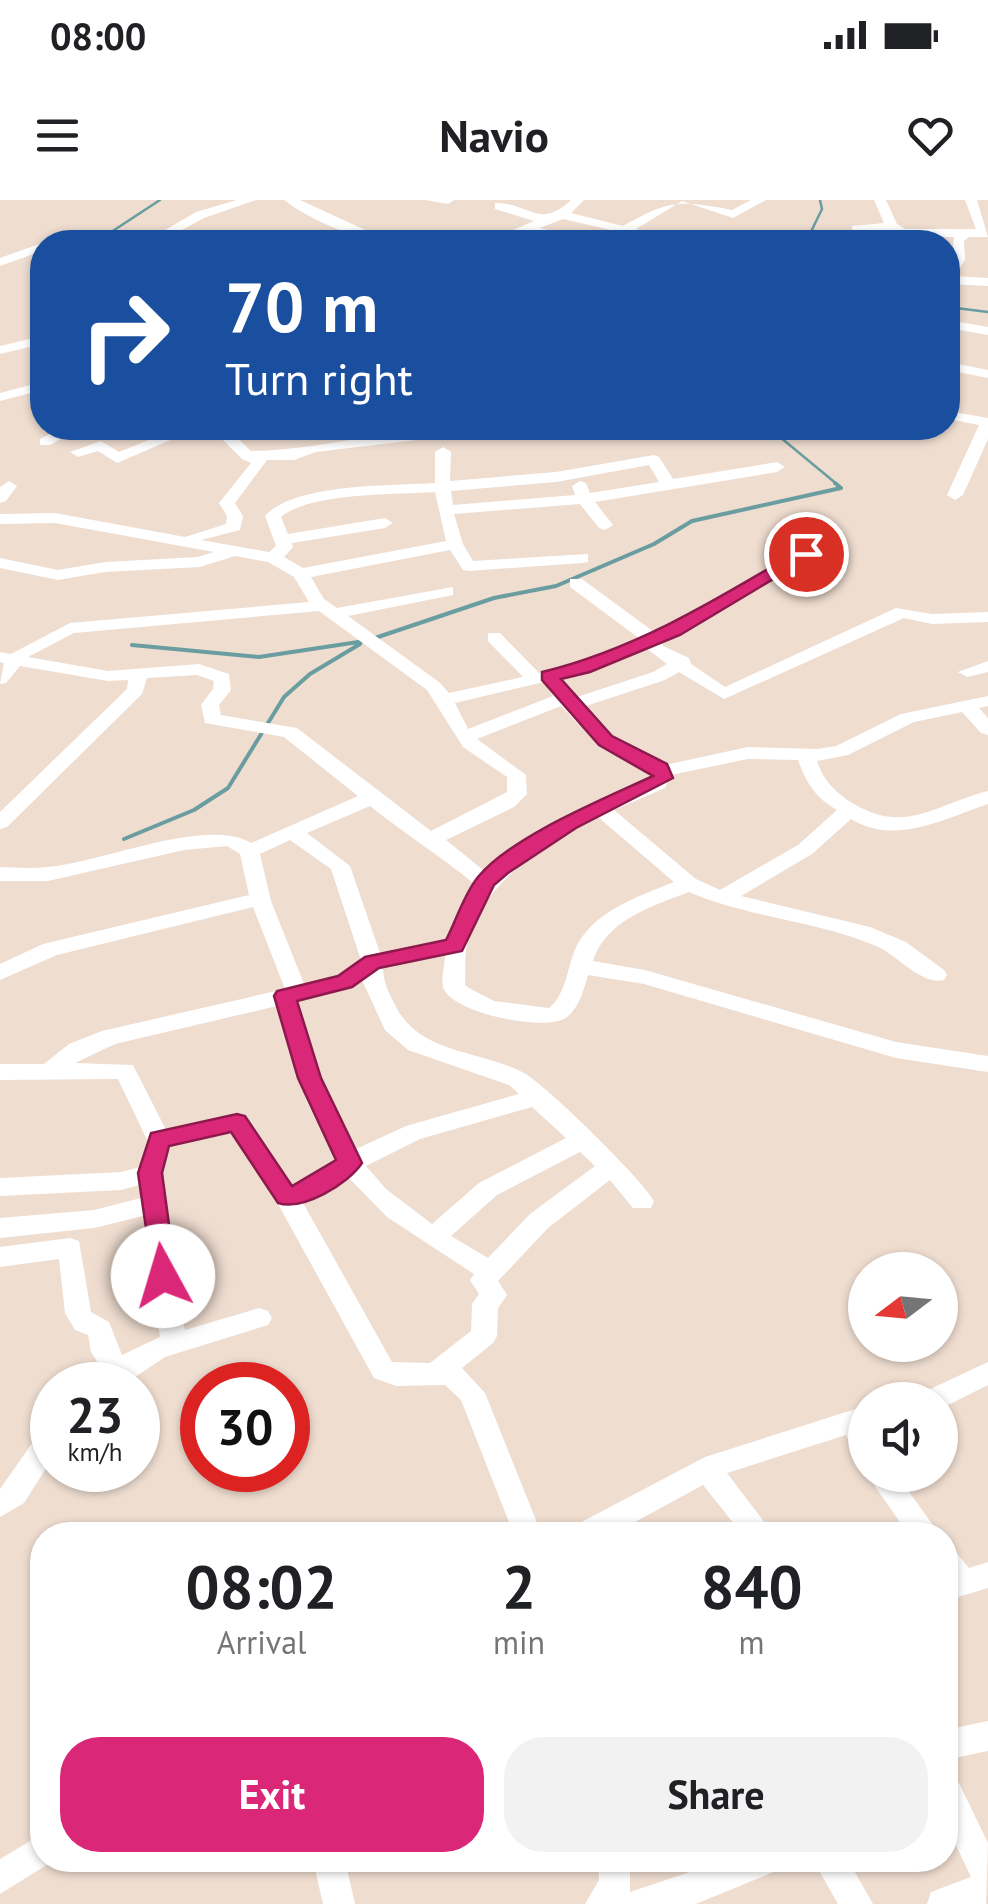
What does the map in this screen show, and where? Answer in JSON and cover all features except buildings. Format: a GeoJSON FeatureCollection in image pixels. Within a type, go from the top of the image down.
{"type":"FeatureCollection","features":[{"type":"Feature","properties":{"kind":"street"},"geometry":{"type":"LineString","coordinates":[[174,230],[200,215],[250,200]]}},
{"type":"Feature","properties":{"kind":"street"},"geometry":{"type":"LineString","coordinates":[[290,200],[356,230]]}},
{"type":"Feature","properties":{"kind":"street"},"geometry":{"type":"LineString","coordinates":[[431,200],[448,200]]}},
{"type":"Feature","properties":{"kind":"street"},"geometry":{"type":"LineString","coordinates":[[527,230],[562,214],[578,200]]}},
{"type":"Feature","properties":{"kind":"street"},"geometry":{"type":"LineString","coordinates":[[562,214],[625,230],[677,200]]}},
{"type":"Feature","properties":{"kind":"street"},"geometry":{"type":"LineString","coordinates":[[688,200],[732,214],[760,200]]}},
{"type":"Feature","properties":{"kind":"street"},"geometry":{"type":"LineString","coordinates":[[880,200],[898,230]]}},
{"type":"Feature","properties":{"kind":"street"},"geometry":{"type":"LineString","coordinates":[[960,233],[986,233],[971,200]]}},
{"type":"Feature","properties":{"kind":"street"},"geometry":{"type":"LineString","coordinates":[[499,206],[547,221]]}},
{"type":"Feature","properties":{"kind":"street"},"geometry":{"type":"LineString","coordinates":[[856,230],[892,226]]}},
{"type":"Feature","properties":{"kind":"street"},"geometry":{"type":"LineString","coordinates":[[530,229],[534,230]]}},
{"type":"Feature","properties":{"kind":"street"},"geometry":{"type":"LineString","coordinates":[[960,238],[966,233]]}},
{"type":"Feature","properties":{"kind":"street"},"geometry":{"type":"LineString","coordinates":[[0,262],[30,251]]}},
{"type":"Feature","properties":{"kind":"street"},"geometry":{"type":"LineString","coordinates":[[960,279],[988,282]]}},
{"type":"Feature","properties":{"kind":"street"},"geometry":{"type":"LineString","coordinates":[[960,326],[988,331]]}},
{"type":"Feature","properties":{"kind":"street"},"geometry":{"type":"LineString","coordinates":[[0,350],[30,343]]}},
{"type":"Feature","properties":{"kind":"street"},"geometry":{"type":"LineString","coordinates":[[960,368],[988,374]]}},
{"type":"Feature","properties":{"kind":"street"},"geometry":{"type":"LineString","coordinates":[[0,397],[30,389]]}},
{"type":"Feature","properties":{"kind":"street"},"geometry":{"type":"LineString","coordinates":[[955,494],[988,422],[960,417]]}},
{"type":"Feature","properties":{"kind":"street"},"geometry":{"type":"LineString","coordinates":[[45,442],[49,440]]}},
{"type":"Feature","properties":{"kind":"street"},"geometry":{"type":"LineString","coordinates":[[78,452],[100,446],[117,458],[161,440]]}},
{"type":"Feature","properties":{"kind":"street"},"geometry":{"type":"LineString","coordinates":[[183,538],[234,527],[235,516],[226,503],[260,461],[248,456],[235,440]]}},
{"type":"Feature","properties":{"kind":"street"},"geometry":{"type":"LineString","coordinates":[[248,456],[294,454],[391,440]]}},
{"type":"Feature","properties":{"kind":"street"},"geometry":{"type":"LineString","coordinates":[[444,452],[442,483],[452,545],[469,566],[582,558]]}},
{"type":"Feature","properties":{"kind":"street"},"geometry":{"type":"LineString","coordinates":[[274,558],[286,547],[273,516],[285,506],[379,489],[576,473],[654,460],[667,482]]}},
{"type":"Feature","properties":{"kind":"street"},"geometry":{"type":"LineString","coordinates":[[449,510],[584,499],[667,482],[777,467]]}},
{"type":"Feature","properties":{"kind":"street"},"geometry":{"type":"LineString","coordinates":[[964,472],[988,476]]}},
{"type":"Feature","properties":{"kind":"street"},"geometry":{"type":"LineString","coordinates":[[576,473],[584,499],[605,524]]}},
{"type":"Feature","properties":{"kind":"street"},"geometry":{"type":"LineString","coordinates":[[379,489],[377,498],[394,556]]}},
{"type":"Feature","properties":{"kind":"street"},"geometry":{"type":"LineString","coordinates":[[0,519],[55,518],[183,538],[274,558],[301,574],[331,610],[448,699],[458,729],[484,757],[516,775],[516,794],[507,803],[431,839]]}},
{"type":"Feature","properties":{"kind":"street"},"geometry":{"type":"LineString","coordinates":[[285,539],[385,523]]}},
{"type":"Feature","properties":{"kind":"street"},"geometry":{"type":"LineString","coordinates":[[448,699],[584,668],[653,640],[806,554],[820,540],[818,534]]}},
{"type":"Feature","properties":{"kind":"street"},"geometry":{"type":"LineString","coordinates":[[301,574],[452,545]]}},
{"type":"Feature","properties":{"kind":"street"},"geometry":{"type":"LineString","coordinates":[[0,562],[58,575],[105,567],[200,562],[233,551]]}},
{"type":"Feature","properties":{"kind":"street"},"geometry":{"type":"LineString","coordinates":[[576,584],[653,640],[655,648],[683,662],[724,694],[902,612],[932,619],[988,616]]}},
{"type":"Feature","properties":{"kind":"street"},"geometry":{"type":"LineString","coordinates":[[0,679],[9,658],[70,628],[331,610],[447,592]]}},
{"type":"Feature","properties":{"kind":"street"},"geometry":{"type":"LineString","coordinates":[[494,637],[610,745],[663,771],[748,753],[806,755],[841,751],[908,718],[988,701]]}},
{"type":"Feature","properties":{"kind":"street"},"geometry":{"type":"LineString","coordinates":[[9,658],[108,676],[199,669],[223,678],[222,690],[210,705],[212,720],[290,732],[412,830],[431,839],[485,882]]}},
{"type":"Feature","properties":{"kind":"street"},"geometry":{"type":"LineString","coordinates":[[466,737],[567,702],[660,676],[683,662]]}},
{"type":"Feature","properties":{"kind":"street"},"geometry":{"type":"LineString","coordinates":[[967,672],[988,666]]}},
{"type":"Feature","properties":{"kind":"street"},"geometry":{"type":"LineString","coordinates":[[0,824],[136,690],[138,676]]}},
{"type":"Feature","properties":{"kind":"street"},"geometry":{"type":"LineString","coordinates":[[966,706],[988,729]]}},
{"type":"Feature","properties":{"kind":"street"},"geometry":{"type":"LineString","coordinates":[[806,755],[814,779],[848,810],[871,823],[906,824],[988,797]]}},
{"type":"Feature","properties":{"kind":"street"},"geometry":{"type":"LineString","coordinates":[[663,771],[658,784],[599,808],[551,835],[485,882],[454,946],[454,987],[466,999],[498,1010],[554,1015],[564,1008],[582,967],[583,949],[596,932],[640,904],[689,884]]}},
{"type":"Feature","properties":{"kind":"street"},"geometry":{"type":"LineString","coordinates":[[250,851],[294,834],[309,821],[372,798]]}},
{"type":"Feature","properties":{"kind":"street"},"geometry":{"type":"LineString","coordinates":[[599,808],[689,884],[721,898],[863,932],[898,948],[936,975]]}},
{"type":"Feature","properties":{"kind":"street"},"geometry":{"type":"LineString","coordinates":[[721,898],[794,858],[832,830],[848,810]]}},
{"type":"Feature","properties":{"kind":"street"},"geometry":{"type":"LineString","coordinates":[[294,834],[340,866],[372,962],[372,979],[393,1025],[416,1044],[516,1079],[611,1166],[642,1200]]}},
{"type":"Feature","properties":{"kind":"street"},"geometry":{"type":"LineString","coordinates":[[0,874],[48,874],[184,844],[231,839],[250,851]]}},
{"type":"Feature","properties":{"kind":"street"},"geometry":{"type":"LineString","coordinates":[[250,851],[250,872],[263,898],[292,995],[309,1078],[350,1163],[413,1225],[493,1273]]}},
{"type":"Feature","properties":{"kind":"street"},"geometry":{"type":"LineString","coordinates":[[0,973],[50,949],[263,898]]}},
{"type":"Feature","properties":{"kind":"street"},"geometry":{"type":"LineString","coordinates":[[46,1074],[77,1050],[110,1036],[345,982],[372,962],[454,946]]}},
{"type":"Feature","properties":{"kind":"street"},"geometry":{"type":"LineString","coordinates":[[582,967],[646,978],[896,1050],[988,1064]]}},
{"type":"Feature","properties":{"kind":"street"},"geometry":{"type":"LineString","coordinates":[[0,1072],[125,1071],[159,1140],[150,1173],[166,1312],[175,1344]]}},
{"type":"Feature","properties":{"kind":"street"},"geometry":{"type":"LineString","coordinates":[[286,1197],[312,1189],[400,1136],[488,1117],[533,1097]]}},
{"type":"Feature","properties":{"kind":"street"},"geometry":{"type":"LineString","coordinates":[[159,1140],[237,1122],[286,1197],[383,1370],[396,1375],[451,1374],[472,1393],[523,1522]]}},
{"type":"Feature","properties":{"kind":"street"},"geometry":{"type":"LineString","coordinates":[[434,1238],[488,1189],[582,1140]]}},
{"type":"Feature","properties":{"kind":"street"},"geometry":{"type":"LineString","coordinates":[[438,1372],[484,1336],[485,1304],[494,1295],[483,1280],[539,1222],[611,1166]]}},
{"type":"Feature","properties":{"kind":"street"},"geometry":{"type":"LineString","coordinates":[[0,1187],[121,1180],[150,1173]]}},
{"type":"Feature","properties":{"kind":"street"},"geometry":{"type":"LineString","coordinates":[[0,1228],[94,1218],[156,1203]]}},
{"type":"Feature","properties":{"kind":"street"},"geometry":{"type":"LineString","coordinates":[[0,1257],[70,1248],[78,1313],[84,1323],[100,1329],[107,1362]]}},
{"type":"Feature","properties":{"kind":"street"},"geometry":{"type":"LineString","coordinates":[[135,1362],[156,1348],[259,1318]]}},
{"type":"Feature","properties":{"kind":"street"},"geometry":{"type":"LineString","coordinates":[[958,1388],[988,1373]]}},
{"type":"Feature","properties":{"kind":"street"},"geometry":{"type":"LineString","coordinates":[[608,1522],[708,1468],[848,1422]]}},
{"type":"Feature","properties":{"kind":"street"},"geometry":{"type":"LineString","coordinates":[[708,1468],[750,1522]]}},
{"type":"Feature","properties":{"kind":"street"},"geometry":{"type":"LineString","coordinates":[[0,1504],[14,1494],[30,1470]]}},
{"type":"Feature","properties":{"kind":"street"},"geometry":{"type":"LineString","coordinates":[[894,1492],[916,1522]]}},
{"type":"Feature","properties":{"kind":"street"},"geometry":{"type":"LineString","coordinates":[[958,1742],[988,1736]]}},
{"type":"Feature","properties":{"kind":"street"},"geometry":{"type":"LineString","coordinates":[[958,1819],[988,1878]]}},
{"type":"Feature","properties":{"kind":"street"},"geometry":{"type":"LineString","coordinates":[[4,1866],[30,1855]]}},
{"type":"Feature","properties":{"kind":"street"},"geometry":{"type":"LineString","coordinates":[[332,1872],[339,1904]]}},
{"type":"Feature","properties":{"kind":"street"},"geometry":{"type":"LineString","coordinates":[[601,1904],[616,1886],[615,1872]]}},
{"type":"Feature","properties":{"kind":"street"},"geometry":{"type":"LineString","coordinates":[[639,1904],[710,1895],[746,1872]]}},
{"type":"Feature","properties":{"kind":"street"},"geometry":{"type":"LineString","coordinates":[[837,1872],[857,1904]]}},
{"type":"Feature","properties":{"kind":"street"},"geometry":{"type":"LineString","coordinates":[[943,1904],[988,1887]]}},
{"type":"Feature","properties":{"kind":"waterway"},"geometry":{"type":"LineString","coordinates":[[114,230],[160,200]]}},
{"type":"Feature","properties":{"kind":"waterway"},"geometry":{"type":"LineString","coordinates":[[812,230],[822,209],[820,200]]}},
{"type":"Feature","properties":{"kind":"waterway"},"geometry":{"type":"LineString","coordinates":[[960,308],[988,312]]}},
{"type":"Feature","properties":{"kind":"waterway"},"geometry":{"type":"LineString","coordinates":[[784,440],[838,485]]}},
{"type":"Feature","properties":{"kind":"waterway"},"geometry":{"type":"LineString","coordinates":[[375,638],[494,598],[556,586],[654,544],[692,521],[841,488],[835,483]]}},
{"type":"Feature","properties":{"kind":"waterway"},"geometry":{"type":"LineString","coordinates":[[132,645],[259,657],[365,641]]}},
{"type":"Feature","properties":{"kind":"waterway"},"geometry":{"type":"LineString","coordinates":[[124,839],[194,810],[228,788],[284,697],[310,674],[360,644]]}},
{"type":"Feature","properties":{"kind":"route"},"geometry":{"type":"LineString","coordinates":[[163,1276],[150,1173],[159,1140],[237,1122],[286,1197],[312,1189],[350,1163],[309,1078],[285,996],[345,982],[372,962],[454,946],[485,882],[501,868],[568,824],[664,778],[660,768],[610,745],[564,698],[549,676],[584,668],[674,632],[723,599],[806,554]]}}]}
